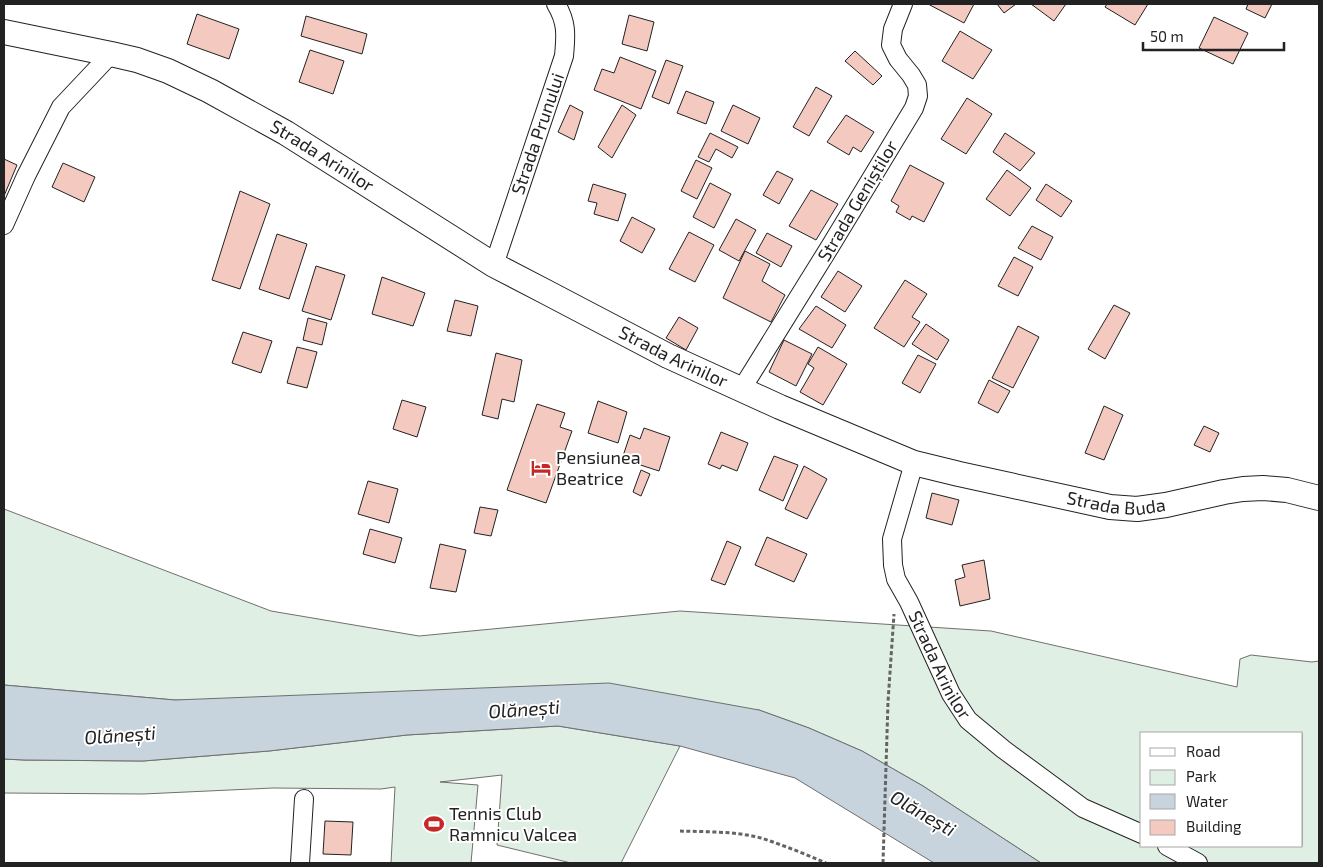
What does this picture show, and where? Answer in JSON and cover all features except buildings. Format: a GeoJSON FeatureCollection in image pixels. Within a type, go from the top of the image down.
{"type":"FeatureCollection","features":[{"type":"Feature","properties":{"kind":"street","name":"Strada Prunului"},"geometry":{"type":"LineString","coordinates":[[494,265],[564,56],[567,33],[556,4]]}},
{"type":"Feature","properties":{"kind":"street","name":"Strada Geniștilor"},"geometry":{"type":"LineString","coordinates":[[741,390],[832,245],[914,108],[918,96],[916,85],[891,45],[893,29],[903,4]]}},
{"type":"Feature","properties":{"kind":"street","name":"Strada Arinilor"},"geometry":{"type":"LineString","coordinates":[[4,32],[137,60],[168,71],[210,91],[286,133],[494,265],[668,356],[741,390],[914,463],[892,539],[892,565],[896,579],[909,602],[951,694],[968,720],[1002,749],[1083,808],[1140,833]]}},
{"type":"Feature","properties":{"kind":"street"},"geometry":{"type":"LineString","coordinates":[[4,225],[26,176],[62,107],[111,54]]}},
{"type":"Feature","properties":{"kind":"street","name":"Strada Buda"},"geometry":{"type":"LineString","coordinates":[[914,463],[1110,506],[1137,509],[1243,489],[1287,490],[1319,498]]}},
{"type":"Feature","properties":{"kind":"street"},"geometry":{"type":"LineString","coordinates":[[300,863],[304,798]]}},
{"type":"Feature","properties":{"kind":"street"},"geometry":{"type":"LineString","coordinates":[[1169,847],[1198,863]]}},
{"type":"Feature","properties":{"kind":"path"},"geometry":{"type":"LineString","coordinates":[[883,863],[888,702],[896,579]]}},
{"type":"Feature","properties":{"kind":"path"},"geometry":{"type":"LineString","coordinates":[[680,830],[760,838],[826,863]]}},
{"type":"Feature","properties":{"kind":"green space"},"geometry":{"type":"Polygon","coordinates":[[[4,509],[271,611],[419,636],[680,611],[991,631],[1237,687],[1240,659],[1251,655],[1312,662],[1319,661],[1319,863],[1041,863],[923,786],[862,751],[809,728],[759,710],[175,700],[4,685],[4,509]]]}},
{"type":"Feature","properties":{"kind":"green space"},"geometry":{"type":"Polygon","coordinates":[[[558,726],[680,746],[621,863],[571,863],[497,845],[502,775],[440,782],[478,785],[471,863],[391,863],[395,787],[381,789],[273,788],[143,794],[4,793],[4,759],[143,761],[269,751],[407,735],[558,726]]]}},
{"type":"Feature","properties":{"kind":"water","name":"Olănești"},"geometry":{"type":"Polygon","coordinates":[[[609,683],[759,710],[809,728],[862,751],[923,786],[1041,863],[934,863],[795,778],[680,746],[558,726],[407,735],[269,751],[143,761],[4,759],[4,685],[175,700],[609,683]]]}},
{"type":"Feature","properties":{"kind":"place","name":"Pensiunea Beatrice"},"geometry":{"type":"Point","coordinates":[541,468]}},
{"type":"Feature","properties":{"kind":"place","name":"Tennis Club Ramnicu Valcea"},"geometry":{"type":"Point","coordinates":[434,824]}}]}
